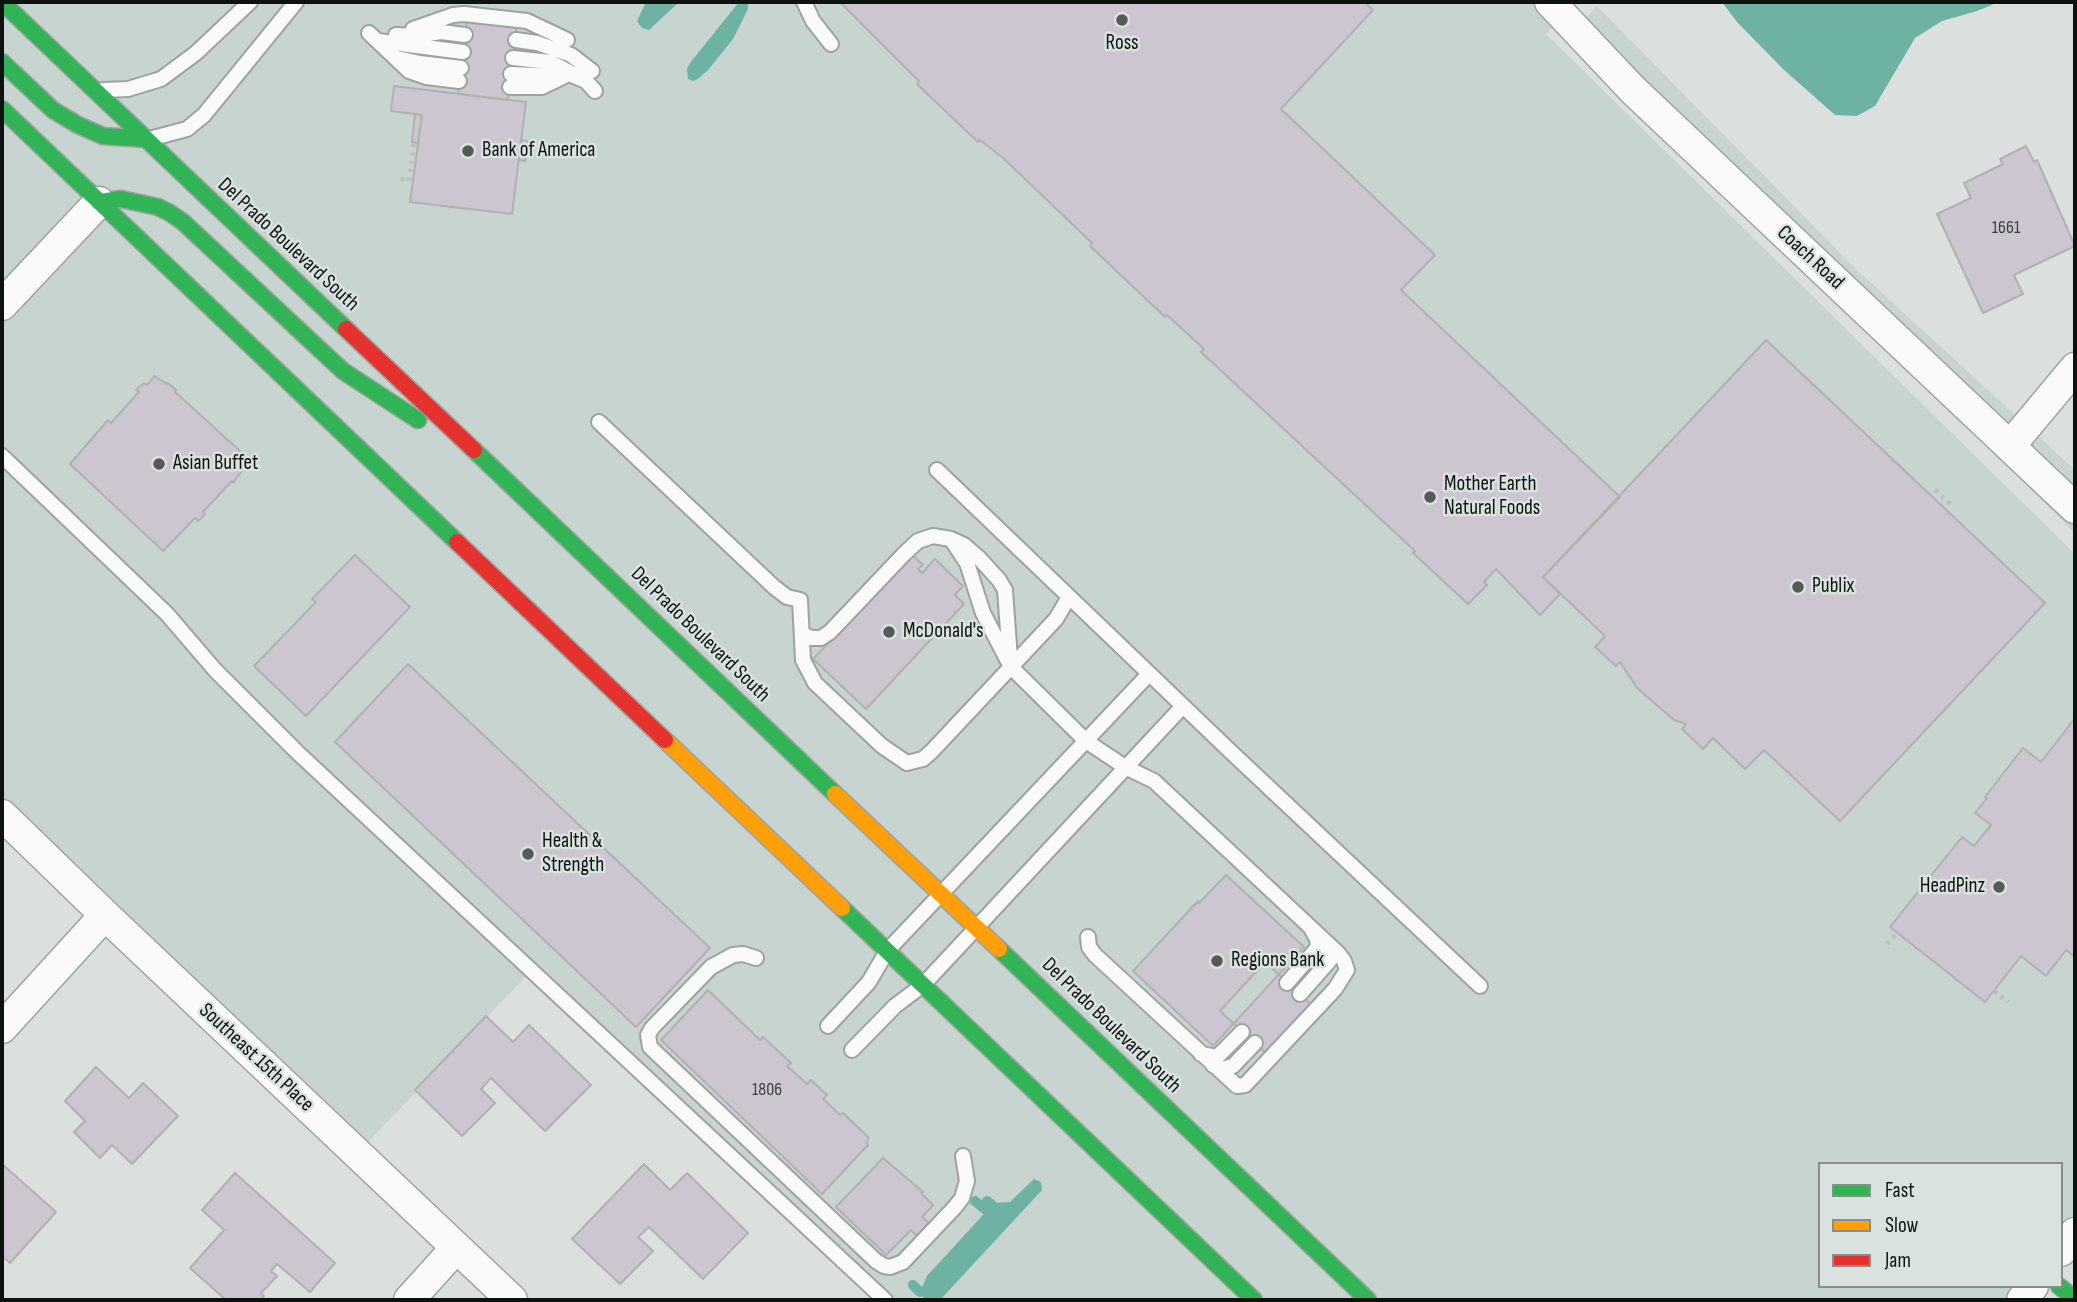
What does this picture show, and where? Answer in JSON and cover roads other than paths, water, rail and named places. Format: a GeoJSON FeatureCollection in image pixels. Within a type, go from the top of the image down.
{"type":"FeatureCollection","features":[{"type":"Feature","properties":{"kind":"main road","name":"Del Prado Boulevard South"},"geometry":{"type":"LineString","coordinates":[[2,2],[1368,1300]]}},
{"type":"Feature","properties":{"kind":"main road"},"geometry":{"type":"LineString","coordinates":[[2,62],[52,110],[78,125],[103,136],[145,139]]}},
{"type":"Feature","properties":{"kind":"main road"},"geometry":{"type":"LineString","coordinates":[[2,109],[1254,1300]]}},
{"type":"Feature","properties":{"kind":"main road"},"geometry":{"type":"LineString","coordinates":[[100,202],[121,199],[158,207],[170,213],[183,222],[342,371],[414,418],[480,456]]}},
{"type":"Feature","properties":{"kind":"street","name":"Coach Road"},"geometry":{"type":"LineString","coordinates":[[1550,2],[1633,90],[2075,508]]}},
{"type":"Feature","properties":{"kind":"street"},"geometry":{"type":"LineString","coordinates":[[2,305],[100,202]]}},
{"type":"Feature","properties":{"kind":"street"},"geometry":{"type":"LineString","coordinates":[[2010,446],[2075,368]]}},
{"type":"Feature","properties":{"kind":"street","name":"Southeast 15th Place"},"geometry":{"type":"LineString","coordinates":[[2,815],[512,1300]]}},
{"type":"Feature","properties":{"kind":"street"},"geometry":{"type":"LineString","coordinates":[[2,1028],[105,915]]}},
{"type":"Feature","properties":{"kind":"street"},"geometry":{"type":"LineString","coordinates":[[2063,1248],[2075,1233]]}},
{"type":"Feature","properties":{"kind":"street"},"geometry":{"type":"LineString","coordinates":[[409,1300],[456,1248]]}},
{"type":"Feature","properties":{"kind":"lane"},"geometry":{"type":"LineString","coordinates":[[94,90],[128,89],[161,79],[197,53],[250,2]]}},
{"type":"Feature","properties":{"kind":"lane"},"geometry":{"type":"LineString","coordinates":[[145,139],[187,129],[204,115],[296,2]]}},
{"type":"Feature","properties":{"kind":"lane"},"geometry":{"type":"LineString","coordinates":[[804,2],[813,21],[831,44]]}},
{"type":"Feature","properties":{"kind":"lane"},"geometry":{"type":"LineString","coordinates":[[413,29],[453,15],[464,14],[527,21],[567,40]]}},
{"type":"Feature","properties":{"kind":"lane"},"geometry":{"type":"LineString","coordinates":[[396,35],[415,36],[441,32],[465,35]]}},
{"type":"Feature","properties":{"kind":"lane"},"geometry":{"type":"LineString","coordinates":[[460,74],[392,56],[373,37],[463,52]]}},
{"type":"Feature","properties":{"kind":"lane"},"geometry":{"type":"LineString","coordinates":[[516,40],[537,43],[571,55],[595,91]]}},
{"type":"Feature","properties":{"kind":"lane"},"geometry":{"type":"LineString","coordinates":[[513,58],[550,62],[585,74]]}},
{"type":"Feature","properties":{"kind":"lane"},"geometry":{"type":"LineString","coordinates":[[510,81],[585,74]]}},
{"type":"Feature","properties":{"kind":"lane"},"geometry":{"type":"LineString","coordinates":[[599,422],[774,587],[788,597],[800,600],[803,660],[815,683],[882,746],[907,762],[923,759],[932,751],[1056,619],[1069,597]]}},
{"type":"Feature","properties":{"kind":"lane"},"geometry":{"type":"LineString","coordinates":[[2,456],[167,614],[215,670],[297,752],[885,1300]]}},
{"type":"Feature","properties":{"kind":"lane"},"geometry":{"type":"LineString","coordinates":[[937,470],[1480,986]]}},
{"type":"Feature","properties":{"kind":"lane"},"geometry":{"type":"LineString","coordinates":[[802,634],[821,638],[830,632],[918,541],[933,536],[951,539],[979,558],[1005,590],[1011,667]]}},
{"type":"Feature","properties":{"kind":"lane"},"geometry":{"type":"LineString","coordinates":[[951,539],[967,563],[983,614],[1011,667],[1086,741],[1125,767],[1154,781],[1308,924],[1344,961],[1346,970],[1335,989],[1245,1085],[1237,1086],[1095,955],[1089,947],[1088,937]]}},
{"type":"Feature","properties":{"kind":"lane"},"geometry":{"type":"LineString","coordinates":[[828,1026],[869,982],[887,951],[1149,674]]}},
{"type":"Feature","properties":{"kind":"lane"},"geometry":{"type":"LineString","coordinates":[[852,1050],[895,1006],[923,985],[1183,706]]}},
{"type":"Feature","properties":{"kind":"lane"},"geometry":{"type":"LineString","coordinates":[[1287,983],[1318,947],[1317,939],[1308,924]]}},
{"type":"Feature","properties":{"kind":"lane"},"geometry":{"type":"LineString","coordinates":[[1300,994],[1330,960],[1328,946],[1322,938]]}},
{"type":"Feature","properties":{"kind":"lane"},"geometry":{"type":"LineString","coordinates":[[756,958],[743,954],[733,955],[711,967],[652,1028],[648,1041],[657,1054],[876,1261],[890,1267],[903,1262],[962,1198],[967,1181],[963,1156]]}},
{"type":"Feature","properties":{"kind":"lane"},"geometry":{"type":"LineString","coordinates":[[1199,1053],[1217,1057],[1242,1032]]}},
{"type":"Feature","properties":{"kind":"lane"},"geometry":{"type":"LineString","coordinates":[[1213,1065],[1222,1069],[1233,1066],[1255,1043]]}},
{"type":"Feature","properties":{"kind":"lane"},"geometry":{"type":"LineString","coordinates":[[743,1168],[760,1151]]}},
{"type":"Feature","properties":{"kind":"waterway"},"geometry":{"type":"LineString","coordinates":[[975,1201],[987,1211]]}},
{"type":"Feature","properties":{"kind":"waterway"},"geometry":{"type":"LineString","coordinates":[[987,1201],[992,1205]]}},
{"type":"Feature","properties":{"kind":"waterway"},"geometry":{"type":"LineString","coordinates":[[913,1285],[920,1292]]}},
{"type":"Feature","properties":{"kind":"place","name":"Ross"},"geometry":{"type":"Point","coordinates":[1122,20]}},
{"type":"Feature","properties":{"kind":"place","name":"Bank of America"},"geometry":{"type":"Point","coordinates":[468,151]}},
{"type":"Feature","properties":{"kind":"place","name":"Asian Buffet"},"geometry":{"type":"Point","coordinates":[159,464]}},
{"type":"Feature","properties":{"kind":"place","name":"Mother Earth Natural Foods"},"geometry":{"type":"Point","coordinates":[1430,497]}},
{"type":"Feature","properties":{"kind":"place","name":"Publix"},"geometry":{"type":"Point","coordinates":[1798,587]}},
{"type":"Feature","properties":{"kind":"place","name":"McDonald's"},"geometry":{"type":"Point","coordinates":[889,632]}},
{"type":"Feature","properties":{"kind":"place","name":"Health & Strength"},"geometry":{"type":"Point","coordinates":[528,854]}},
{"type":"Feature","properties":{"kind":"place","name":"HeadPinz"},"geometry":{"type":"Point","coordinates":[1999,887]}},
{"type":"Feature","properties":{"kind":"place","name":"Regions Bank"},"geometry":{"type":"Point","coordinates":[1217,961]}}]}
